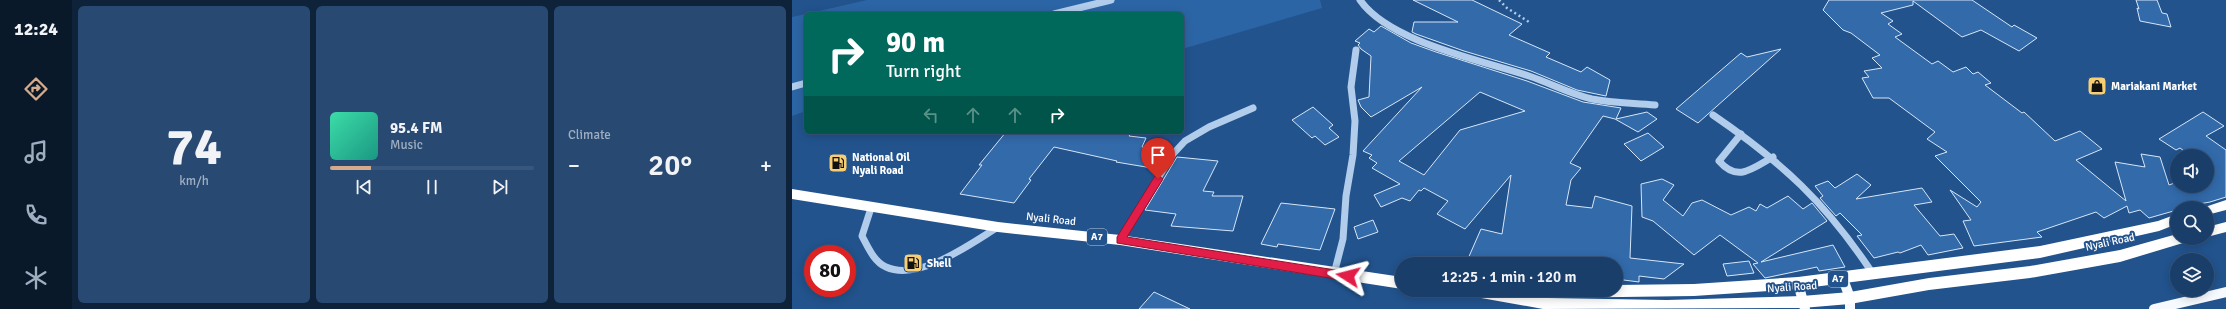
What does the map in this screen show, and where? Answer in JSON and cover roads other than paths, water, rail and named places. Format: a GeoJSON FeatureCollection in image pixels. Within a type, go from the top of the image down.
{"type":"FeatureCollection","features":[{"type":"Feature","properties":{"kind":"highway","name":"Nyali Road"},"geometry":{"type":"LineString","coordinates":[[792,194],[871,208],[998,227],[1120,240],[1334,274],[1395,282]]}},
{"type":"Feature","properties":{"kind":"highway"},"geometry":{"type":"LineString","coordinates":[[2214,208],[2226,205]]}},
{"type":"Feature","properties":{"kind":"highway","name":"Nyali Road"},"geometry":{"type":"LineString","coordinates":[[1623,290],[1694,290],[1843,279],[2040,252],[2159,226],[2170,222]]}},
{"type":"Feature","properties":{"kind":"highway"},"geometry":{"type":"LineString","coordinates":[[2214,230],[2226,227]]}},
{"type":"Feature","properties":{"kind":"highway","name":"Nyali Road"},"geometry":{"type":"LineString","coordinates":[[1510,297],[1549,304],[1667,306],[1804,305],[1806,300],[1850,304],[1929,284],[2030,272],[2120,256],[2170,242]]}},
{"type":"Feature","properties":{"kind":"main road"},"geometry":{"type":"LineString","coordinates":[[1843,279],[1850,304]]}},
{"type":"Feature","properties":{"kind":"main road"},"geometry":{"type":"LineString","coordinates":[[1798,283],[1804,305]]}},
{"type":"Feature","properties":{"kind":"main road"},"geometry":{"type":"LineString","coordinates":[[2154,309],[2226,292]]}},
{"type":"Feature","properties":{"kind":"street"},"geometry":{"type":"LineString","coordinates":[[1062,12],[1111,0]]}},
{"type":"Feature","properties":{"kind":"street"},"geometry":{"type":"LineString","coordinates":[[1360,0],[1362,6],[1387,24],[1444,50],[1524,74],[1584,97],[1655,105]]}},
{"type":"Feature","properties":{"kind":"street"},"geometry":{"type":"LineString","coordinates":[[1334,274],[1343,239],[1346,196],[1353,155],[1355,121],[1351,87],[1356,50]]}},
{"type":"Feature","properties":{"kind":"street"},"geometry":{"type":"LineString","coordinates":[[792,87],[804,84]]}},
{"type":"Feature","properties":{"kind":"street"},"geometry":{"type":"LineString","coordinates":[[1120,240],[1173,154],[1184,141],[1209,127],[1253,108]]}},
{"type":"Feature","properties":{"kind":"street"},"geometry":{"type":"LineString","coordinates":[[1713,115],[1773,157],[1829,213],[1873,274]]}},
{"type":"Feature","properties":{"kind":"street"},"geometry":{"type":"LineString","coordinates":[[1741,134],[1719,161],[1725,170],[1735,174],[1742,173],[1773,157]]}},
{"type":"Feature","properties":{"kind":"street"},"geometry":{"type":"LineString","coordinates":[[871,208],[862,236],[871,254],[887,268],[901,270],[919,269],[942,260],[998,227]]}},
{"type":"Feature","properties":{"kind":"place","name":"Mariakani Market"},"geometry":{"type":"Point","coordinates":[2097,86]}},
{"type":"Feature","properties":{"kind":"place","name":"National Oil Nyali Road"},"geometry":{"type":"Point","coordinates":[838,163]}},
{"type":"Feature","properties":{"kind":"place","name":"Shell"},"geometry":{"type":"Point","coordinates":[913,263]}}]}
